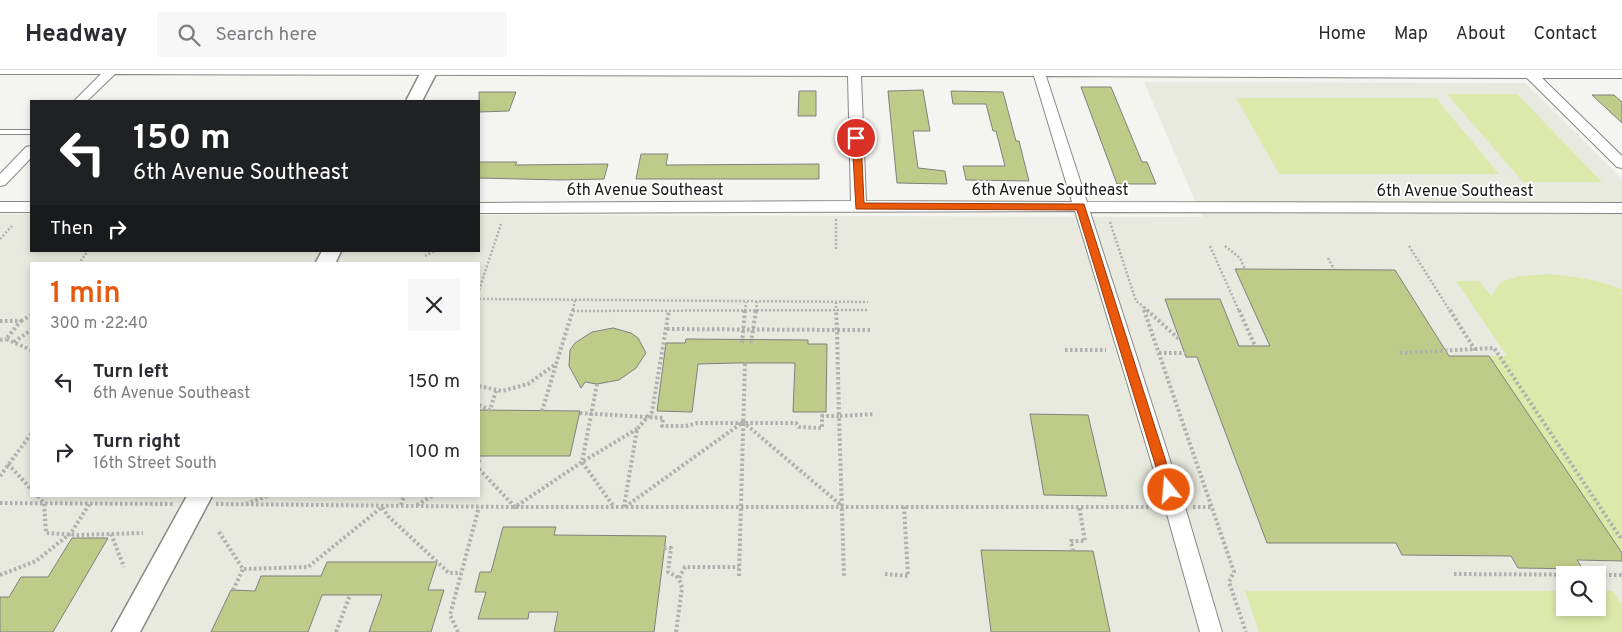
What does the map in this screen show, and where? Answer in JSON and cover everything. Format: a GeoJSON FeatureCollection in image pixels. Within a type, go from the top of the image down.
{"type":"FeatureCollection","features":[{"type":"Feature","properties":{"kind":"street"},"geometry":{"type":"LineString","coordinates":[[0,70],[1617,73]]}},
{"type":"Feature","properties":{"kind":"street"},"geometry":{"type":"LineString","coordinates":[[81,100],[112,70]]}},
{"type":"Feature","properties":{"kind":"street"},"geometry":{"type":"LineString","coordinates":[[415,100],[430,71]]}},
{"type":"Feature","properties":{"kind":"street"},"geometry":{"type":"LineString","coordinates":[[854,71],[859,206]]}},
{"type":"Feature","properties":{"kind":"street"},"geometry":{"type":"LineString","coordinates":[[1529,72],[1622,164]]}},
{"type":"Feature","properties":{"kind":"street"},"geometry":{"type":"LineString","coordinates":[[1039,73],[1211,632]]}},
{"type":"Feature","properties":{"kind":"street"},"geometry":{"type":"LineString","coordinates":[[0,182],[30,151]]}},
{"type":"Feature","properties":{"kind":"street","name":"6th Avenue Southeast"},"geometry":{"type":"LineString","coordinates":[[480,208],[859,206],[1622,208]]}},
{"type":"Feature","properties":{"kind":"street"},"geometry":{"type":"LineString","coordinates":[[0,207],[30,207]]}},
{"type":"Feature","properties":{"kind":"street"},"geometry":{"type":"LineString","coordinates":[[126,632],[198,500]]}},
{"type":"Feature","properties":{"kind":"lane"},"geometry":{"type":"LineString","coordinates":[[0,132],[30,132]]}},
{"type":"Feature","properties":{"kind":"path"},"geometry":{"type":"LineString","coordinates":[[836,216],[836,250]]}},
{"type":"Feature","properties":{"kind":"path"},"geometry":{"type":"LineString","coordinates":[[1110,222],[1136,301],[1144,306],[1180,340]]}},
{"type":"Feature","properties":{"kind":"path"},"geometry":{"type":"LineString","coordinates":[[480,287],[501,224]]}},
{"type":"Feature","properties":{"kind":"path"},"geometry":{"type":"LineString","coordinates":[[0,239],[12,226]]}},
{"type":"Feature","properties":{"kind":"path"},"geometry":{"type":"LineString","coordinates":[[1210,246],[1255,346]]}},
{"type":"Feature","properties":{"kind":"path"},"geometry":{"type":"LineString","coordinates":[[1225,246],[1240,258],[1245,269]]}},
{"type":"Feature","properties":{"kind":"path"},"geometry":{"type":"LineString","coordinates":[[1409,246],[1475,350]]}},
{"type":"Feature","properties":{"kind":"path"},"geometry":{"type":"LineString","coordinates":[[80,262],[87,252]]}},
{"type":"Feature","properties":{"kind":"path"},"geometry":{"type":"LineString","coordinates":[[425,256],[432,252]]}},
{"type":"Feature","properties":{"kind":"path"},"geometry":{"type":"LineString","coordinates":[[1328,258],[1334,269]]}},
{"type":"Feature","properties":{"kind":"path"},"geometry":{"type":"LineString","coordinates":[[480,300],[868,302]]}},
{"type":"Feature","properties":{"kind":"path"},"geometry":{"type":"LineString","coordinates":[[542,410],[575,300]]}},
{"type":"Feature","properties":{"kind":"path"},"geometry":{"type":"LineString","coordinates":[[742,343],[746,302]]}},
{"type":"Feature","properties":{"kind":"path"},"geometry":{"type":"LineString","coordinates":[[751,343],[757,302]]}},
{"type":"Feature","properties":{"kind":"path"},"geometry":{"type":"LineString","coordinates":[[836,302],[844,576]]}},
{"type":"Feature","properties":{"kind":"path"},"geometry":{"type":"LineString","coordinates":[[1144,306],[1234,572],[1229,582],[1246,632]]}},
{"type":"Feature","properties":{"kind":"path"},"geometry":{"type":"LineString","coordinates":[[573,310],[869,310]]}},
{"type":"Feature","properties":{"kind":"path"},"geometry":{"type":"LineString","coordinates":[[515,507],[582,462],[638,429],[652,412],[669,310]]}},
{"type":"Feature","properties":{"kind":"path"},"geometry":{"type":"LineString","coordinates":[[6,339],[21,321],[30,316]]}},
{"type":"Feature","properties":{"kind":"path"},"geometry":{"type":"LineString","coordinates":[[0,321],[21,321]]}},
{"type":"Feature","properties":{"kind":"path"},"geometry":{"type":"LineString","coordinates":[[667,329],[870,330]]}},
{"type":"Feature","properties":{"kind":"path"},"geometry":{"type":"LineString","coordinates":[[14,342],[30,331]]}},
{"type":"Feature","properties":{"kind":"path"},"geometry":{"type":"LineString","coordinates":[[0,340],[6,339],[30,350]]}},
{"type":"Feature","properties":{"kind":"path"},"geometry":{"type":"LineString","coordinates":[[1400,353],[1494,348],[1622,540]]}},
{"type":"Feature","properties":{"kind":"path"},"geometry":{"type":"LineString","coordinates":[[1065,350],[1106,350]]}},
{"type":"Feature","properties":{"kind":"path"},"geometry":{"type":"LineString","coordinates":[[1159,353],[1185,353]]}},
{"type":"Feature","properties":{"kind":"path"},"geometry":{"type":"LineString","coordinates":[[739,576],[745,362]]}},
{"type":"Feature","properties":{"kind":"path"},"geometry":{"type":"LineString","coordinates":[[480,386],[496,391],[528,384],[556,364]]}},
{"type":"Feature","properties":{"kind":"path"},"geometry":{"type":"LineString","coordinates":[[598,384],[582,462],[615,508]]}},
{"type":"Feature","properties":{"kind":"path"},"geometry":{"type":"LineString","coordinates":[[480,405],[490,410],[496,391]]}},
{"type":"Feature","properties":{"kind":"path"},"geometry":{"type":"LineString","coordinates":[[580,413],[663,418],[662,426],[686,426],[696,422],[743,422],[796,423],[799,428],[822,428],[822,416],[875,414]]}},
{"type":"Feature","properties":{"kind":"path"},"geometry":{"type":"LineString","coordinates":[[743,422],[842,506]]}},
{"type":"Feature","properties":{"kind":"path"},"geometry":{"type":"LineString","coordinates":[[624,508],[743,422]]}},
{"type":"Feature","properties":{"kind":"path"},"geometry":{"type":"LineString","coordinates":[[624,508],[638,429]]}},
{"type":"Feature","properties":{"kind":"path"},"geometry":{"type":"LineString","coordinates":[[0,476],[30,435]]}},
{"type":"Feature","properties":{"kind":"path"},"geometry":{"type":"LineString","coordinates":[[8,464],[30,488]]}},
{"type":"Feature","properties":{"kind":"path"},"geometry":{"type":"LineString","coordinates":[[480,470],[515,507]]}},
{"type":"Feature","properties":{"kind":"path"},"geometry":{"type":"LineString","coordinates":[[39,497],[44,503],[46,533],[71,533],[79,535],[143,533]]}},
{"type":"Feature","properties":{"kind":"path"},"geometry":{"type":"LineString","coordinates":[[243,504],[264,497]]}},
{"type":"Feature","properties":{"kind":"path"},"geometry":{"type":"LineString","coordinates":[[401,505],[404,497]]}},
{"type":"Feature","properties":{"kind":"path"},"geometry":{"type":"LineString","coordinates":[[417,506],[430,497]]}},
{"type":"Feature","properties":{"kind":"path"},"geometry":{"type":"LineString","coordinates":[[0,503],[198,500],[243,504],[615,508],[1213,506]]}},
{"type":"Feature","properties":{"kind":"path"},"geometry":{"type":"LineString","coordinates":[[0,575],[36,561],[71,533],[90,502]]}},
{"type":"Feature","properties":{"kind":"path"},"geometry":{"type":"LineString","coordinates":[[243,569],[308,567],[382,506]]}},
{"type":"Feature","properties":{"kind":"path"},"geometry":{"type":"LineString","coordinates":[[382,506],[388,516],[449,573],[461,573]]}},
{"type":"Feature","properties":{"kind":"path"},"geometry":{"type":"LineString","coordinates":[[885,574],[908,576],[904,506]]}},
{"type":"Feature","properties":{"kind":"path"},"geometry":{"type":"LineString","coordinates":[[1073,551],[1071,541],[1085,541],[1079,506]]}},
{"type":"Feature","properties":{"kind":"path"},"geometry":{"type":"LineString","coordinates":[[458,632],[450,615],[479,507]]}},
{"type":"Feature","properties":{"kind":"path"},"geometry":{"type":"LineString","coordinates":[[219,532],[243,569]]}},
{"type":"Feature","properties":{"kind":"path"},"geometry":{"type":"LineString","coordinates":[[111,534],[124,567]]}},
{"type":"Feature","properties":{"kind":"path"},"geometry":{"type":"LineString","coordinates":[[664,548],[671,548],[668,572],[679,578],[682,588],[676,632]]}},
{"type":"Feature","properties":{"kind":"path"},"geometry":{"type":"LineString","coordinates":[[679,578],[685,567],[739,567]]}},
{"type":"Feature","properties":{"kind":"path"},"geometry":{"type":"LineString","coordinates":[[233,590],[243,569]]}},
{"type":"Feature","properties":{"kind":"path"},"geometry":{"type":"LineString","coordinates":[[1454,574],[1622,575]]}},
{"type":"Feature","properties":{"kind":"path"},"geometry":{"type":"LineString","coordinates":[[336,632],[350,595]]}},
{"type":"Feature","properties":{"kind":"shaded area"},"geometry":{"type":"Polygon","coordinates":[[[1144,82],[1525,83],[1622,179],[1622,632],[0,632],[0,214],[30,214],[30,252],[480,252],[480,215],[1202,217],[1144,82]]]}},
{"type":"Feature","properties":{"kind":"green space"},"geometry":{"type":"Polygon","coordinates":[[[1447,94],[1517,94],[1602,182],[1523,182],[1447,94]]]}},
{"type":"Feature","properties":{"kind":"green space"},"geometry":{"type":"Polygon","coordinates":[[[1236,98],[1436,98],[1499,174],[1279,174],[1236,98]]]}},
{"type":"Feature","properties":{"kind":"green space"},"geometry":{"type":"Polygon","coordinates":[[[1548,274],[1585,279],[1622,289],[1622,561],[1582,560],[1454,356],[1507,356],[1456,281],[1479,281],[1491,296],[1501,282],[1520,276],[1548,274]]]}},
{"type":"Feature","properties":{"kind":"green space"},"geometry":{"type":"Polygon","coordinates":[[[1245,591],[1556,591],[1556,616],[1606,616],[1606,591],[1613,591],[1622,604],[1622,632],[1259,632],[1245,591]]]}},
{"type":"Feature","properties":{"kind":"building"},"geometry":{"type":"Polygon","coordinates":[[[1081,87],[1111,87],[1142,162],[1147,162],[1156,184],[1117,184],[1081,87]]]}},
{"type":"Feature","properties":{"kind":"building"},"geometry":{"type":"Polygon","coordinates":[[[923,90],[930,131],[913,131],[918,168],[945,171],[947,184],[897,183],[888,91],[923,90]]]}},
{"type":"Feature","properties":{"kind":"building"},"geometry":{"type":"Polygon","coordinates":[[[799,91],[816,91],[816,116],[798,116],[799,91]]]}},
{"type":"Feature","properties":{"kind":"building"},"geometry":{"type":"Polygon","coordinates":[[[951,91],[1003,92],[1016,141],[1019,141],[1029,181],[966,180],[963,166],[1005,166],[996,131],[993,131],[986,104],[953,104],[951,91]]]}},
{"type":"Feature","properties":{"kind":"building"},"geometry":{"type":"Polygon","coordinates":[[[479,92],[516,92],[509,111],[480,112],[479,92]]]}},
{"type":"Feature","properties":{"kind":"building"},"geometry":{"type":"Polygon","coordinates":[[[1592,95],[1614,95],[1622,102],[1622,123],[1592,95]]]}},
{"type":"Feature","properties":{"kind":"building"},"geometry":{"type":"Polygon","coordinates":[[[641,154],[668,154],[666,165],[819,164],[819,179],[636,179],[641,154]]]}},
{"type":"Feature","properties":{"kind":"building"},"geometry":{"type":"Polygon","coordinates":[[[480,162],[517,162],[515,165],[608,164],[604,179],[480,178],[480,162]]]}},
{"type":"Feature","properties":{"kind":"building"},"geometry":{"type":"Polygon","coordinates":[[[1235,269],[1395,270],[1449,356],[1489,356],[1622,553],[1622,561],[1577,560],[1581,566],[1556,566],[1556,569],[1518,568],[1511,556],[1402,555],[1396,543],[1267,543],[1197,357],[1186,357],[1165,299],[1220,299],[1239,346],[1270,346],[1235,269]]]}},
{"type":"Feature","properties":{"kind":"building"},"geometry":{"type":"Polygon","coordinates":[[[613,328],[631,333],[638,338],[646,353],[636,368],[619,380],[597,384],[585,382],[581,388],[569,366],[570,350],[575,343],[592,332],[613,328]]]}},
{"type":"Feature","properties":{"kind":"building"},"geometry":{"type":"Polygon","coordinates":[[[686,339],[808,340],[808,344],[827,344],[826,412],[793,412],[795,363],[698,364],[692,412],[657,411],[666,343],[685,343],[686,339]]]}},
{"type":"Feature","properties":{"kind":"building"},"geometry":{"type":"Polygon","coordinates":[[[480,410],[580,411],[570,456],[480,456],[480,410]]]}},
{"type":"Feature","properties":{"kind":"building"},"geometry":{"type":"Polygon","coordinates":[[[1030,414],[1088,415],[1107,496],[1044,495],[1030,414]]]}},
{"type":"Feature","properties":{"kind":"building"},"geometry":{"type":"Polygon","coordinates":[[[503,527],[556,527],[554,535],[666,536],[654,632],[554,632],[558,612],[529,612],[528,619],[478,619],[486,592],[475,592],[480,572],[491,572],[503,527]]]}},
{"type":"Feature","properties":{"kind":"building"},"geometry":{"type":"Polygon","coordinates":[[[72,538],[108,538],[53,632],[0,632],[0,597],[9,597],[21,577],[48,577],[72,538]]]}},
{"type":"Feature","properties":{"kind":"building"},"geometry":{"type":"Polygon","coordinates":[[[981,550],[1093,551],[1110,632],[991,632],[981,550]]]}},
{"type":"Feature","properties":{"kind":"building"},"geometry":{"type":"Polygon","coordinates":[[[327,562],[437,562],[428,590],[444,590],[431,632],[369,632],[382,595],[322,595],[308,632],[211,632],[231,590],[255,591],[261,576],[321,576],[327,562]]]}},
{"type":"Feature","properties":{"kind":"route"},"geometry":{"type":"LineString","coordinates":[[856,138],[859,206],[1081,207],[1169,490]]}}]}
